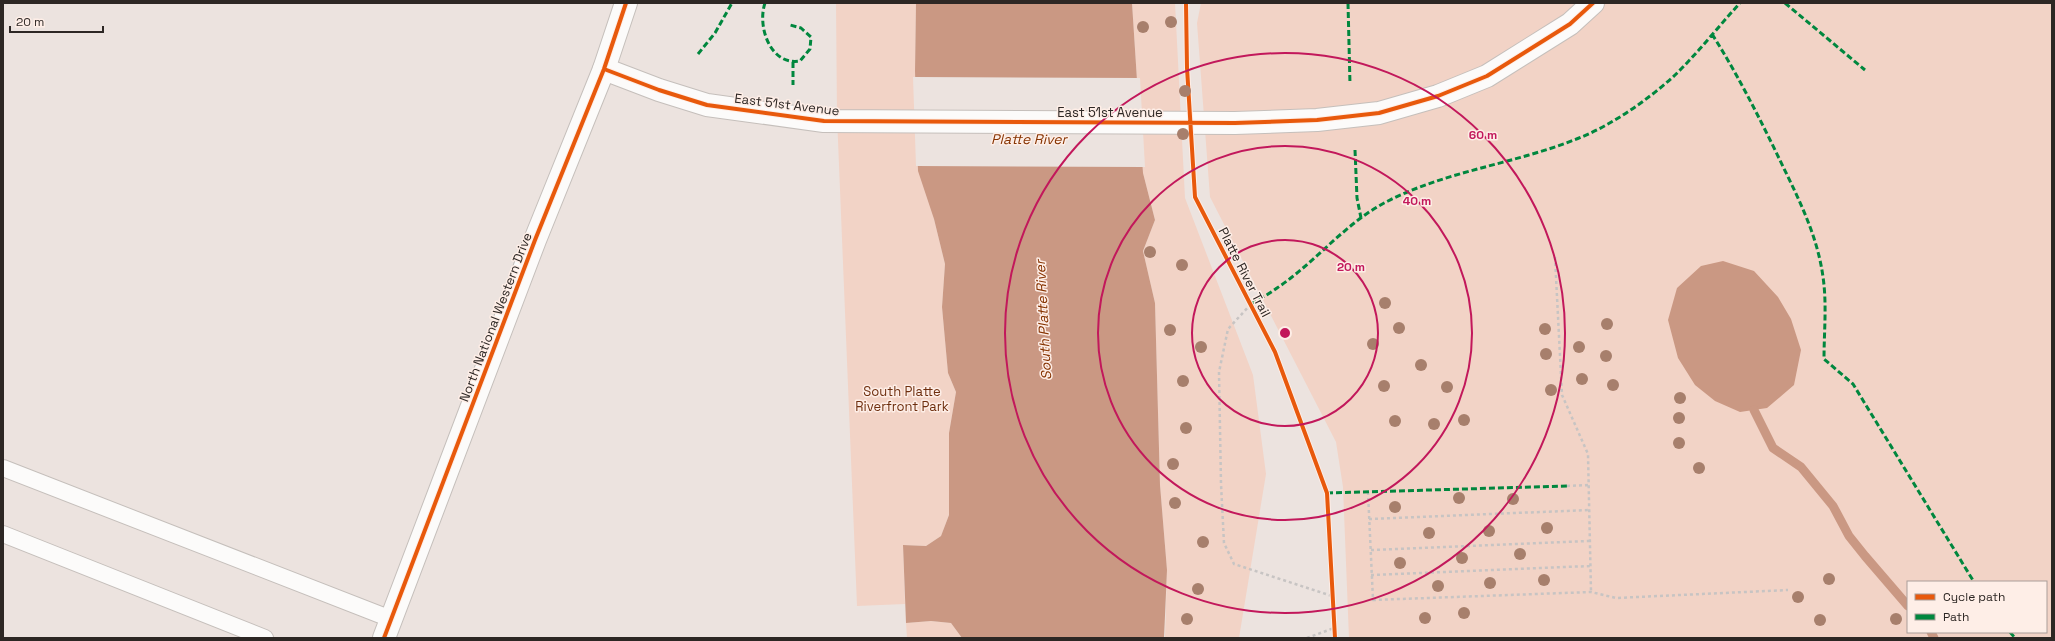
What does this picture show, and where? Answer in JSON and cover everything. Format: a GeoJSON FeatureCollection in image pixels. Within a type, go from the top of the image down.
{"type":"FeatureCollection","features":[{"type":"Feature","properties":{"kind":"street","name":"North National Western Drive"},"geometry":{"type":"LineString","coordinates":[[388,629],[535,240],[604,69],[626,3]]}},
{"type":"Feature","properties":{"kind":"street","name":"East 51st Avenue"},"geometry":{"type":"LineString","coordinates":[[604,69],[659,90],[707,105],[824,121],[1235,123],[1317,120],[1378,113],[1438,96],[1488,76],[1570,24],[1593,3]]}},
{"type":"Feature","properties":{"kind":"lane"},"geometry":{"type":"LineString","coordinates":[[3,468],[388,629]]}},
{"type":"Feature","properties":{"kind":"lane"},"geometry":{"type":"LineString","coordinates":[[3,534],[265,638]]}},
{"type":"Feature","properties":{"kind":"path"},"geometry":{"type":"LineString","coordinates":[[1555,257],[1562,395],[1588,454],[1591,592]]}},
{"type":"Feature","properties":{"kind":"path"},"geometry":{"type":"LineString","coordinates":[[1252,304],[1228,329],[1219,372],[1221,484],[1224,544],[1234,564],[1332,596]]}},
{"type":"Feature","properties":{"kind":"path"},"geometry":{"type":"LineString","coordinates":[[1567,486],[1588,485]]}},
{"type":"Feature","properties":{"kind":"path"},"geometry":{"type":"LineString","coordinates":[[1368,492],[1372,600],[1591,592],[1616,598],[1788,590]]}},
{"type":"Feature","properties":{"kind":"path"},"geometry":{"type":"LineString","coordinates":[[1369,519],[1589,510]]}},
{"type":"Feature","properties":{"kind":"path"},"geometry":{"type":"LineString","coordinates":[[1371,550],[1590,541]]}},
{"type":"Feature","properties":{"kind":"path"},"geometry":{"type":"LineString","coordinates":[[1371,575],[1590,566]]}},
{"type":"Feature","properties":{"kind":"path"},"geometry":{"type":"LineString","coordinates":[[1332,588],[1332,604]]}},
{"type":"Feature","properties":{"kind":"path"},"geometry":{"type":"LineString","coordinates":[[1333,620],[1334,633]]}},
{"type":"Feature","properties":{"kind":"path"},"geometry":{"type":"LineString","coordinates":[[1307,638],[1334,628]]}},
{"type":"Feature","properties":{"kind":"green space","name":"South Platte Riverfront Park"},"geometry":{"type":"Polygon","coordinates":[[[836,3],[916,3],[915,71],[934,219],[945,264],[942,307],[948,373],[956,392],[949,433],[949,515],[941,536],[926,546],[903,545],[905,604],[857,606],[837,116],[836,3]]]}},
{"type":"Feature","properties":{"kind":"green space"},"geometry":{"type":"Polygon","coordinates":[[[1132,3],[1175,3],[1185,198],[1253,375],[1266,474],[1239,638],[1165,638],[1167,570],[1160,485],[1155,303],[1143,251],[1155,220],[1143,173],[1132,3]]]}},
{"type":"Feature","properties":{"kind":"green space"},"geometry":{"type":"Polygon","coordinates":[[[1201,3],[2052,3],[2052,638],[1349,638],[1343,487],[1336,442],[1210,197],[1197,23],[1201,3]]]}},
{"type":"Feature","properties":{"kind":"green space"},"geometry":{"type":"Polygon","coordinates":[[[931,621],[951,623],[962,638],[907,638],[906,623],[931,621]]]}},
{"type":"Feature","properties":{"kind":"water","name":"Platte River"},"geometry":{"type":"Polygon","coordinates":[[[916,3],[1132,3],[1143,173],[1155,220],[1143,251],[1155,303],[1160,485],[1167,570],[1164,638],[962,638],[951,623],[931,621],[906,623],[903,545],[926,546],[941,536],[949,515],[949,433],[956,392],[948,373],[942,307],[945,264],[934,219],[918,171],[915,71],[916,3]]]}},
{"type":"Feature","properties":{"kind":"water"},"geometry":{"type":"Polygon","coordinates":[[[1723,261],[1754,271],[1778,297],[1791,319],[1801,350],[1794,385],[1767,408],[1740,412],[1715,401],[1695,385],[1678,358],[1668,320],[1677,288],[1701,266],[1723,261]]]}},
{"type":"Feature","properties":{"kind":"pier"},"geometry":{"type":"Polygon","coordinates":[[[913,77],[1140,78],[1145,167],[916,166],[913,77]]]}},
{"type":"Feature","properties":{"kind":"waterway"},"geometry":{"type":"LineString","coordinates":[[1754,410],[1773,448],[1801,467],[1833,506],[1849,536],[1907,605]]}},
{"type":"Feature","properties":{"kind":"waterway"},"geometry":{"type":"LineString","coordinates":[[1932,633],[1934,638]]}},
{"type":"Feature","properties":{"kind":"marked path"},"geometry":{"type":"LineString","coordinates":[[698,54],[715,33],[732,3]]}},
{"type":"Feature","properties":{"kind":"marked path"},"geometry":{"type":"LineString","coordinates":[[765,3],[763,22],[768,42],[774,51],[781,57],[790,61],[800,61],[810,49],[811,37],[801,28],[790,25]]}},
{"type":"Feature","properties":{"kind":"marked path"},"geometry":{"type":"LineString","coordinates":[[1348,3],[1350,84]]}},
{"type":"Feature","properties":{"kind":"marked path"},"geometry":{"type":"LineString","coordinates":[[1251,304],[1291,278],[1358,220],[1388,201],[1433,182],[1528,155],[1574,140],[1587,135],[1626,113],[1651,96],[1673,77],[1740,3]]}},
{"type":"Feature","properties":{"kind":"marked path"},"geometry":{"type":"LineString","coordinates":[[1785,3],[1865,70]]}},
{"type":"Feature","properties":{"kind":"marked path"},"geometry":{"type":"LineString","coordinates":[[1712,34],[1738,77],[1761,122],[1798,197],[1811,228],[1820,260],[1824,287],[1824,359],[1853,384],[1973,581]]}},
{"type":"Feature","properties":{"kind":"marked path"},"geometry":{"type":"LineString","coordinates":[[793,62],[793,85]]}},
{"type":"Feature","properties":{"kind":"marked path"},"geometry":{"type":"LineString","coordinates":[[1355,150],[1357,198],[1361,218]]}},
{"type":"Feature","properties":{"kind":"marked path"},"geometry":{"type":"LineString","coordinates":[[1327,493],[1567,486]]}},
{"type":"Feature","properties":{"kind":"marked path"},"geometry":{"type":"LineString","coordinates":[[2011,633],[2015,638]]}},
{"type":"Feature","properties":{"kind":"cycle path"},"geometry":{"type":"LineString","coordinates":[[384,638],[535,240],[604,69],[626,3]]}},
{"type":"Feature","properties":{"kind":"cycle path","name":"Platte River Trail"},"geometry":{"type":"LineString","coordinates":[[1186,3],[1187,68],[1195,197],[1275,352],[1327,493],[1335,638]]}},
{"type":"Feature","properties":{"kind":"cycle path"},"geometry":{"type":"LineString","coordinates":[[604,69],[659,90],[707,105],[824,121],[1235,123],[1317,120],[1379,113],[1438,96],[1487,76],[1570,24],[1593,3]]}},
{"type":"Feature","properties":{"kind":"water label","name":"South Platte River"},"geometry":{"type":"Point","coordinates":[1043,320]}}]}
